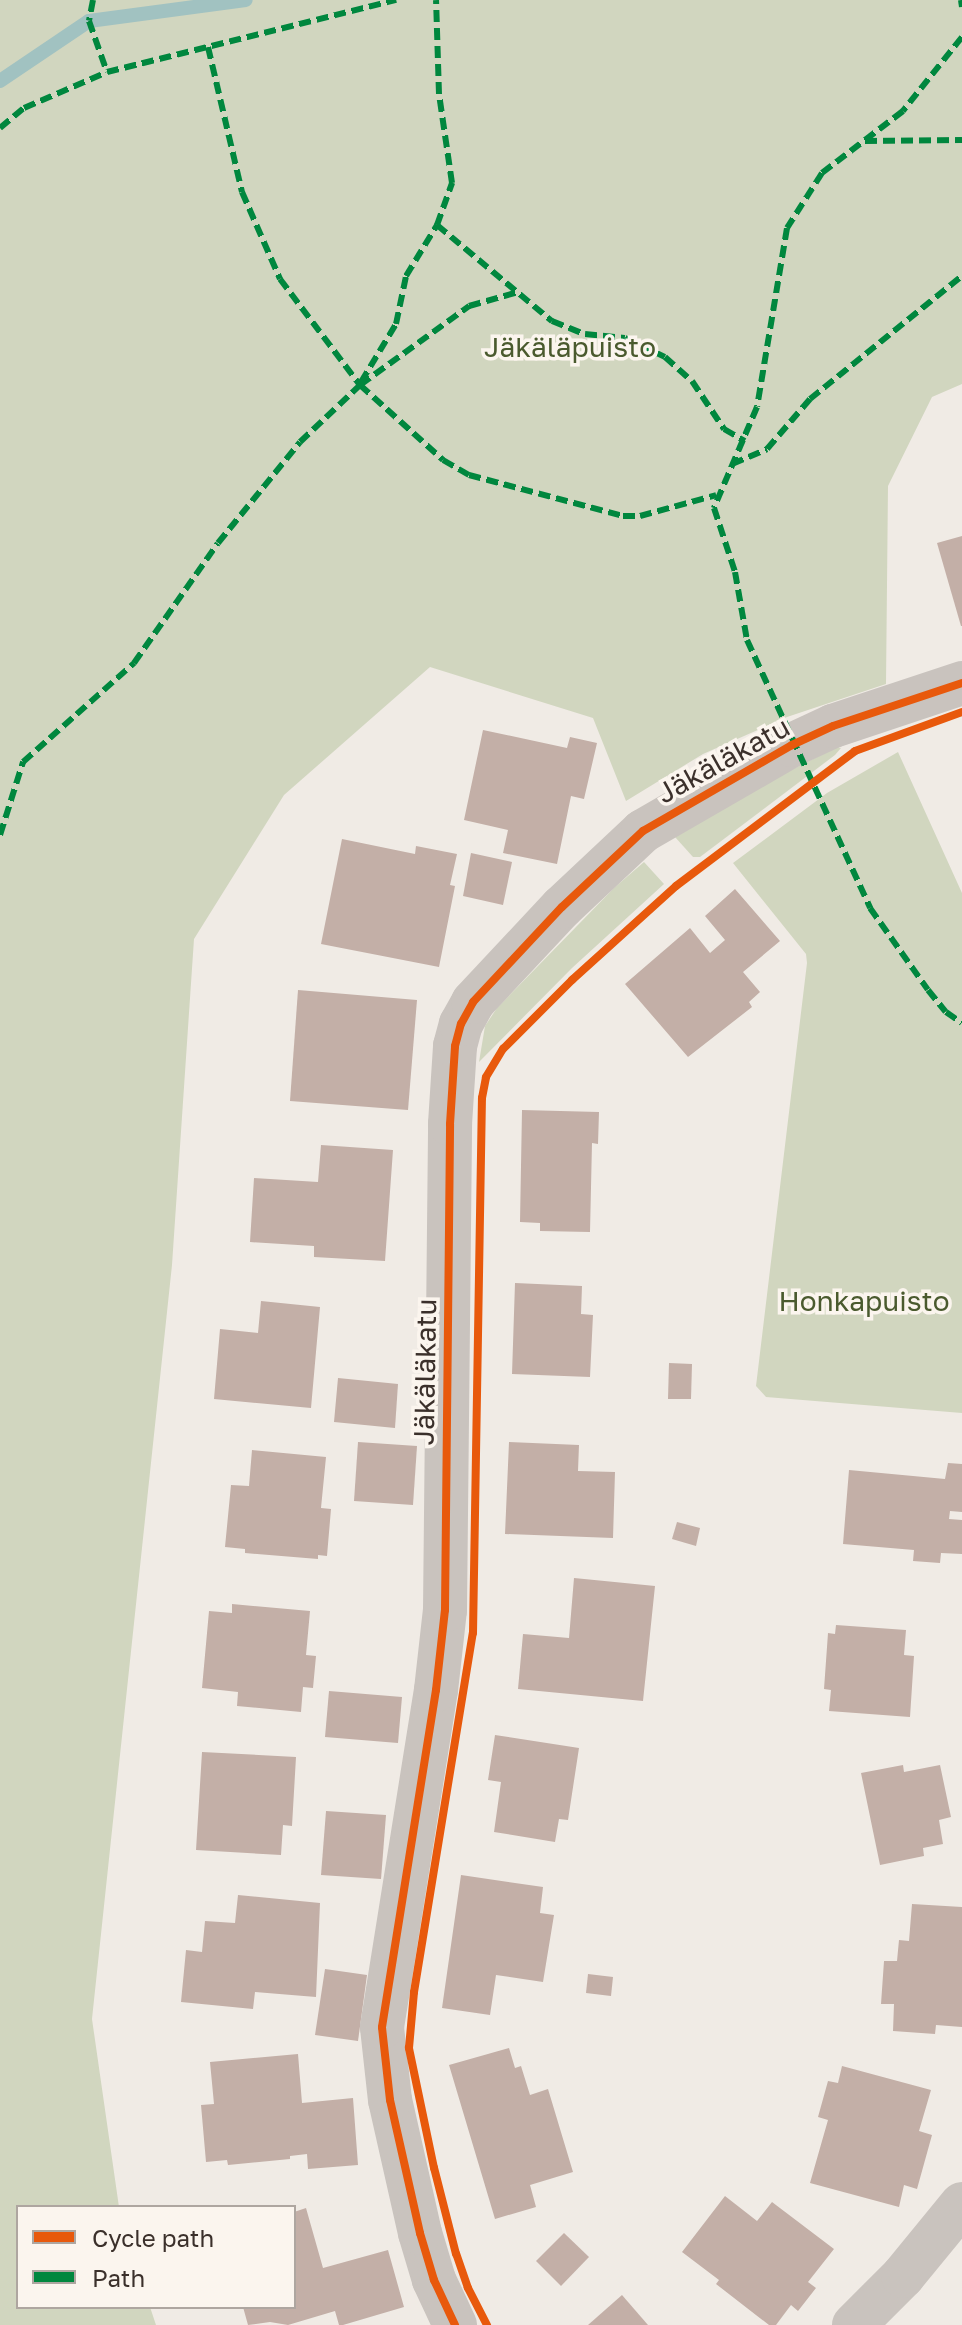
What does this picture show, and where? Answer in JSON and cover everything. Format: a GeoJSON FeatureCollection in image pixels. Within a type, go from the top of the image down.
{"type":"FeatureCollection","features":[{"type":"Feature","properties":{"kind":"street","name":"Jäkäläkatu"},"geometry":{"type":"LineString","coordinates":[[455,2325],[434,2280],[420,2233],[390,2100],[382,2027],[436,1690],[445,1610],[450,1124],[455,1046],[461,1024],[473,1002],[552,918],[643,831],[792,745],[896,703],[962,683]]}},
{"type":"Feature","properties":{"kind":"street"},"geometry":{"type":"LineString","coordinates":[[854,2325],[903,2276],[962,2204]]}},
{"type":"Feature","properties":{"kind":"green space","name":"Jäkäläpuisto"},"geometry":{"type":"Polygon","coordinates":[[[0,0],[962,0],[962,384],[932,397],[888,486],[886,684],[787,717],[703,754],[626,801],[593,718],[430,667],[284,795],[194,939],[172,1265],[92,2019],[119,2205],[16,2205],[16,2309],[151,2309],[156,2325],[0,2325],[0,0]]]}},
{"type":"Feature","properties":{"kind":"green space"},"geometry":{"type":"Polygon","coordinates":[[[837,747],[841,748],[835,755],[700,857],[693,857],[675,837],[719,806],[837,747]]]}},
{"type":"Feature","properties":{"kind":"green space","name":"Honkapuisto"},"geometry":{"type":"Polygon","coordinates":[[[898,752],[962,893],[962,1413],[766,1397],[756,1386],[807,963],[806,954],[733,863],[827,793],[898,752]]]}},
{"type":"Feature","properties":{"kind":"green space"},"geometry":{"type":"Polygon","coordinates":[[[644,862],[664,884],[572,968],[479,1062],[485,1026],[497,1008],[614,888],[644,862]]]}},
{"type":"Feature","properties":{"kind":"building"},"geometry":{"type":"Polygon","coordinates":[[[962,536],[962,626],[961,626],[937,543],[962,536]]]}},
{"type":"Feature","properties":{"kind":"building"},"geometry":{"type":"Polygon","coordinates":[[[483,730],[567,748],[570,737],[597,743],[584,799],[571,796],[557,864],[503,853],[508,830],[464,820],[483,730]]]}},
{"type":"Feature","properties":{"kind":"building"},"geometry":{"type":"Polygon","coordinates":[[[342,839],[415,854],[416,846],[457,854],[450,885],[455,886],[439,967],[321,944],[342,839]]]}},
{"type":"Feature","properties":{"kind":"building"},"geometry":{"type":"Polygon","coordinates":[[[471,853],[512,862],[503,905],[463,896],[471,853]]]}},
{"type":"Feature","properties":{"kind":"building"},"geometry":{"type":"Polygon","coordinates":[[[735,889],[780,941],[743,972],[760,992],[749,1002],[752,1007],[688,1057],[625,984],[690,928],[710,953],[725,940],[705,916],[735,889]]]}},
{"type":"Feature","properties":{"kind":"building"},"geometry":{"type":"Polygon","coordinates":[[[298,990],[417,1000],[408,1110],[290,1101],[298,990]]]}},
{"type":"Feature","properties":{"kind":"building"},"geometry":{"type":"Polygon","coordinates":[[[522,1110],[599,1112],[598,1144],[592,1143],[590,1232],[540,1231],[540,1223],[520,1222],[522,1110]]]}},
{"type":"Feature","properties":{"kind":"building"},"geometry":{"type":"Polygon","coordinates":[[[321,1145],[393,1150],[385,1261],[314,1257],[314,1246],[250,1242],[254,1178],[318,1182],[321,1145]]]}},
{"type":"Feature","properties":{"kind":"building"},"geometry":{"type":"Polygon","coordinates":[[[515,1283],[582,1286],[581,1314],[593,1315],[590,1377],[512,1374],[515,1283]]]}},
{"type":"Feature","properties":{"kind":"building"},"geometry":{"type":"Polygon","coordinates":[[[261,1301],[320,1307],[311,1408],[214,1399],[220,1329],[258,1333],[261,1301]]]}},
{"type":"Feature","properties":{"kind":"building"},"geometry":{"type":"Polygon","coordinates":[[[669,1363],[692,1364],[691,1399],[668,1399],[669,1363]]]}},
{"type":"Feature","properties":{"kind":"building"},"geometry":{"type":"Polygon","coordinates":[[[338,1378],[398,1384],[395,1428],[334,1422],[338,1378]]]}},
{"type":"Feature","properties":{"kind":"building"},"geometry":{"type":"Polygon","coordinates":[[[358,1442],[417,1446],[413,1505],[354,1501],[358,1442]]]}},
{"type":"Feature","properties":{"kind":"building"},"geometry":{"type":"Polygon","coordinates":[[[509,1442],[579,1445],[578,1471],[615,1472],[613,1538],[505,1534],[509,1442]]]}},
{"type":"Feature","properties":{"kind":"building"},"geometry":{"type":"Polygon","coordinates":[[[252,1450],[326,1457],[321,1508],[331,1509],[327,1556],[318,1555],[318,1559],[245,1553],[245,1549],[225,1547],[231,1485],[249,1486],[252,1450]]]}},
{"type":"Feature","properties":{"kind":"building"},"geometry":{"type":"Polygon","coordinates":[[[948,1463],[962,1464],[962,1512],[950,1511],[949,1519],[962,1520],[962,1554],[941,1553],[940,1563],[913,1561],[914,1550],[843,1544],[849,1470],[945,1479],[948,1463]]]}},
{"type":"Feature","properties":{"kind":"building"},"geometry":{"type":"Polygon","coordinates":[[[677,1522],[700,1528],[696,1546],[672,1539],[677,1522]]]}},
{"type":"Feature","properties":{"kind":"building"},"geometry":{"type":"Polygon","coordinates":[[[574,1578],[655,1586],[643,1701],[518,1689],[523,1634],[569,1638],[574,1578]]]}},
{"type":"Feature","properties":{"kind":"building"},"geometry":{"type":"Polygon","coordinates":[[[232,1604],[310,1611],[306,1655],[316,1656],[313,1688],[303,1687],[301,1712],[237,1706],[238,1692],[202,1688],[209,1611],[232,1613],[232,1604]]]}},
{"type":"Feature","properties":{"kind":"building"},"geometry":{"type":"Polygon","coordinates":[[[836,1625],[906,1630],[904,1655],[914,1656],[910,1717],[829,1711],[831,1690],[824,1689],[828,1633],[835,1634],[836,1625]]]}},
{"type":"Feature","properties":{"kind":"building"},"geometry":{"type":"Polygon","coordinates":[[[329,1691],[402,1697],[398,1743],[325,1737],[329,1691]]]}},
{"type":"Feature","properties":{"kind":"building"},"geometry":{"type":"Polygon","coordinates":[[[495,1735],[579,1748],[568,1820],[559,1819],[555,1842],[494,1832],[501,1782],[488,1780],[495,1735]]]}},
{"type":"Feature","properties":{"kind":"building"},"geometry":{"type":"Polygon","coordinates":[[[202,1752],[296,1757],[292,1826],[283,1825],[281,1855],[196,1850],[202,1752]]]}},
{"type":"Feature","properties":{"kind":"building"},"geometry":{"type":"Polygon","coordinates":[[[903,1765],[904,1772],[940,1765],[951,1817],[939,1820],[943,1844],[923,1848],[924,1856],[880,1865],[861,1773],[903,1765]]]}},
{"type":"Feature","properties":{"kind":"building"},"geometry":{"type":"Polygon","coordinates":[[[326,1811],[386,1815],[381,1879],[321,1875],[326,1811]]]}},
{"type":"Feature","properties":{"kind":"building"},"geometry":{"type":"Polygon","coordinates":[[[461,1875],[543,1887],[540,1913],[554,1915],[543,1982],[496,1975],[490,2015],[442,2008],[461,1875]]]}},
{"type":"Feature","properties":{"kind":"building"},"geometry":{"type":"Polygon","coordinates":[[[238,1895],[320,1903],[316,1997],[255,1992],[253,2009],[181,2002],[186,1950],[202,1952],[205,1921],[235,1923],[238,1895]]]}},
{"type":"Feature","properties":{"kind":"building"},"geometry":{"type":"Polygon","coordinates":[[[912,1904],[962,1907],[962,2027],[936,2025],[935,2034],[893,2031],[894,2004],[881,2004],[884,1961],[897,1961],[899,1940],[909,1941],[912,1904]]]}},
{"type":"Feature","properties":{"kind":"building"},"geometry":{"type":"Polygon","coordinates":[[[325,1969],[367,1975],[358,2041],[315,2035],[325,1969]]]}},
{"type":"Feature","properties":{"kind":"building"},"geometry":{"type":"Polygon","coordinates":[[[588,1974],[613,1977],[611,1996],[586,1993],[588,1974]]]}},
{"type":"Feature","properties":{"kind":"building"},"geometry":{"type":"Polygon","coordinates":[[[509,2048],[515,2068],[521,2066],[530,2095],[548,2089],[573,2172],[530,2185],[536,2207],[495,2219],[449,2065],[509,2048]]]}},
{"type":"Feature","properties":{"kind":"building"},"geometry":{"type":"Polygon","coordinates":[[[298,2054],[302,2103],[353,2098],[358,2165],[308,2169],[307,2154],[290,2156],[290,2159],[228,2165],[227,2160],[206,2162],[201,2105],[214,2104],[210,2062],[298,2054]]]}},
{"type":"Feature","properties":{"kind":"building"},"geometry":{"type":"Polygon","coordinates":[[[842,2066],[931,2090],[919,2131],[932,2135],[917,2189],[904,2185],[899,2207],[810,2183],[828,2120],[818,2117],[828,2081],[838,2083],[842,2066]]]}},
{"type":"Feature","properties":{"kind":"building"},"geometry":{"type":"Polygon","coordinates":[[[725,2196],[757,2221],[772,2202],[834,2249],[808,2282],[816,2288],[798,2311],[791,2305],[776,2325],[769,2325],[716,2284],[719,2280],[682,2252],[725,2196]]]}},
{"type":"Feature","properties":{"kind":"building"},"geometry":{"type":"Polygon","coordinates":[[[306,2208],[323,2268],[388,2250],[404,2307],[343,2325],[339,2325],[335,2311],[288,2325],[270,2322],[248,2325],[244,2309],[296,2309],[296,2211],[306,2208]]]}},
{"type":"Feature","properties":{"kind":"building"},"geometry":{"type":"Polygon","coordinates":[[[564,2233],[589,2257],[561,2286],[536,2261],[564,2233]]]}},
{"type":"Feature","properties":{"kind":"building"},"geometry":{"type":"Polygon","coordinates":[[[622,2295],[648,2325],[588,2325],[622,2295]]]}},
{"type":"Feature","properties":{"kind":"waterway"},"geometry":{"type":"LineString","coordinates":[[0,81],[89,21],[246,0]]}},
{"type":"Feature","properties":{"kind":"marked path"},"geometry":{"type":"LineString","coordinates":[[93,0],[89,21],[107,72]]}},
{"type":"Feature","properties":{"kind":"marked path"},"geometry":{"type":"LineString","coordinates":[[0,128],[24,108],[107,72],[396,0]]}},
{"type":"Feature","properties":{"kind":"marked path"},"geometry":{"type":"LineString","coordinates":[[361,382],[396,324],[406,276],[437,225],[452,183],[439,94],[436,0]]}},
{"type":"Feature","properties":{"kind":"marked path"},"geometry":{"type":"LineString","coordinates":[[961,0],[962,7]]}},
{"type":"Feature","properties":{"kind":"marked path"},"geometry":{"type":"LineString","coordinates":[[962,37],[903,111],[822,173],[787,228],[757,407],[714,508],[735,572],[747,640],[870,908],[928,990],[946,1012],[962,1023]]}},
{"type":"Feature","properties":{"kind":"marked path"},"geometry":{"type":"LineString","coordinates":[[208,47],[242,192],[280,279],[360,385],[443,460],[469,475],[623,516],[640,516],[716,495]]}},
{"type":"Feature","properties":{"kind":"marked path"},"geometry":{"type":"LineString","coordinates":[[865,141],[962,140]]}},
{"type":"Feature","properties":{"kind":"marked path"},"geometry":{"type":"LineString","coordinates":[[437,225],[552,321],[585,334],[625,338],[665,357],[692,381],[724,429],[745,441]]}},
{"type":"Feature","properties":{"kind":"marked path"},"geometry":{"type":"LineString","coordinates":[[732,464],[767,449],[810,399],[962,276]]}},
{"type":"Feature","properties":{"kind":"marked path"},"geometry":{"type":"LineString","coordinates":[[0,835],[23,762],[134,663],[218,543],[300,442],[360,385],[469,306],[518,292]]}},
{"type":"Feature","properties":{"kind":"cycle path"},"geometry":{"type":"LineString","coordinates":[[455,2325],[434,2280],[420,2233],[390,2100],[382,2027],[436,1690],[445,1610],[450,1124],[455,1046],[461,1024],[473,1002],[562,907],[643,831],[792,745],[833,726],[962,683]]}},
{"type":"Feature","properties":{"kind":"cycle path"},"geometry":{"type":"LineString","coordinates":[[487,2325],[468,2288],[456,2254],[409,2048],[414,1992],[473,1633],[482,1098],[486,1077],[503,1049],[572,980],[676,886],[855,751],[962,712]]}}]}
